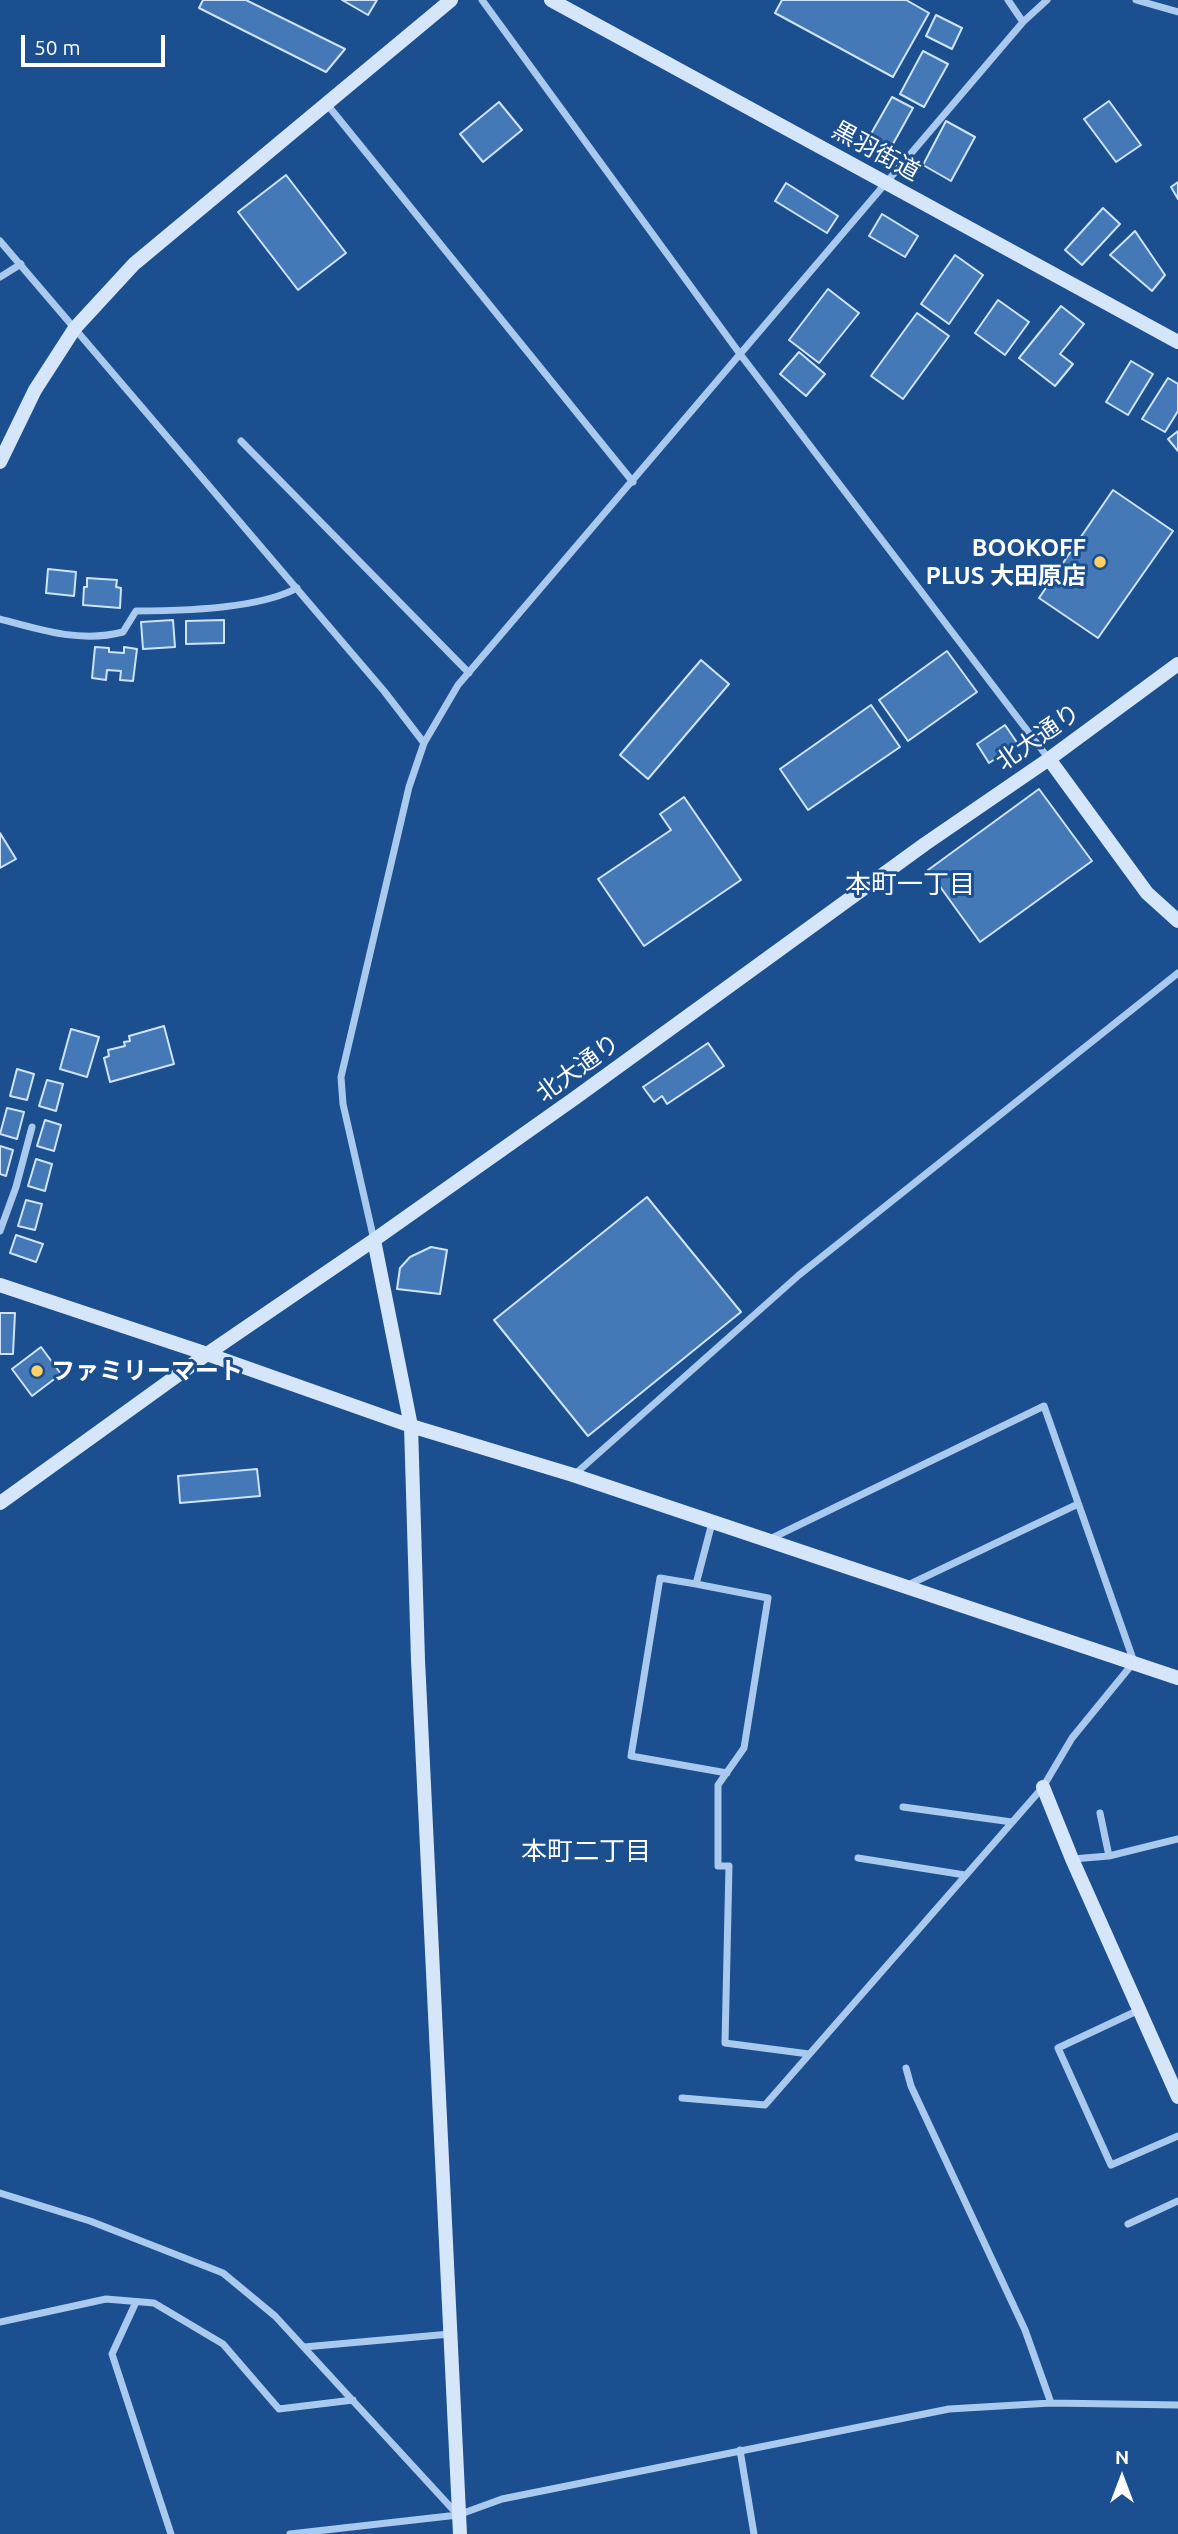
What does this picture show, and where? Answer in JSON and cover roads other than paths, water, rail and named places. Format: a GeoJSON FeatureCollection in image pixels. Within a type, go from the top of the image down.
{"type":"FeatureCollection","features":[{"type":"Feature","properties":{"kind":"street"},"geometry":{"type":"LineString","coordinates":[[0,461],[35,390],[75,328],[134,264],[451,0]]}},
{"type":"Feature","properties":{"kind":"street"},"geometry":{"type":"LineString","coordinates":[[482,0],[740,354],[1147,892],[1178,921]]}},
{"type":"Feature","properties":{"kind":"street","name":"黒羽街道"},"geometry":{"type":"LineString","coordinates":[[551,0],[1178,342]]}},
{"type":"Feature","properties":{"kind":"street"},"geometry":{"type":"LineString","coordinates":[[1008,0],[1023,22]]}},
{"type":"Feature","properties":{"kind":"street"},"geometry":{"type":"LineString","coordinates":[[460,2534],[418,1660],[411,1426],[374,1240],[343,1104],[341,1077],[409,787],[424,743],[458,685],[1023,22],[1047,0]]}},
{"type":"Feature","properties":{"kind":"street"},"geometry":{"type":"LineString","coordinates":[[1136,0],[1178,12]]}},
{"type":"Feature","properties":{"kind":"street"},"geometry":{"type":"LineString","coordinates":[[326,102],[633,482]]}},
{"type":"Feature","properties":{"kind":"street"},"geometry":{"type":"LineString","coordinates":[[0,240],[384,691],[424,743]]}},
{"type":"Feature","properties":{"kind":"street"},"geometry":{"type":"LineString","coordinates":[[0,276],[21,264]]}},
{"type":"Feature","properties":{"kind":"street"},"geometry":{"type":"LineString","coordinates":[[241,441],[469,673]]}},
{"type":"Feature","properties":{"kind":"street"},"geometry":{"type":"LineString","coordinates":[[0,619],[60,635],[104,637],[123,632],[136,611],[180,611],[262,600],[282,596],[297,588]]}},
{"type":"Feature","properties":{"kind":"street","name":"北大通り"},"geometry":{"type":"LineString","coordinates":[[0,1503],[207,1353],[374,1240],[575,1098],[1178,664]]}},
{"type":"Feature","properties":{"kind":"street"},"geometry":{"type":"LineString","coordinates":[[573,1475],[799,1275],[1178,973]]}},
{"type":"Feature","properties":{"kind":"street"},"geometry":{"type":"LineString","coordinates":[[0,1231],[4,1209],[16,1187],[32,1127]]}},
{"type":"Feature","properties":{"kind":"street"},"geometry":{"type":"LineString","coordinates":[[0,1285],[207,1353],[411,1426],[573,1475],[1178,1678]]}},
{"type":"Feature","properties":{"kind":"street"},"geometry":{"type":"LineString","coordinates":[[766,1541],[1044,1406],[1135,1662]]}},
{"type":"Feature","properties":{"kind":"street"},"geometry":{"type":"LineString","coordinates":[[904,1587],[1079,1504]]}},
{"type":"Feature","properties":{"kind":"street"},"geometry":{"type":"LineString","coordinates":[[696,1584],[712,1523]]}},
{"type":"Feature","properties":{"kind":"street"},"geometry":{"type":"LineString","coordinates":[[727,1773],[631,1756],[660,1578],[768,1598],[744,1748],[727,1773],[718,1785],[718,1866],[729,1866],[725,2043],[809,2054]]}},
{"type":"Feature","properties":{"kind":"street"},"geometry":{"type":"LineString","coordinates":[[682,2098],[765,2105],[1043,1787],[1072,1738],[1135,1662]]}},
{"type":"Feature","properties":{"kind":"street"},"geometry":{"type":"LineString","coordinates":[[1043,1787],[1072,1859],[1178,2097]]}},
{"type":"Feature","properties":{"kind":"street"},"geometry":{"type":"LineString","coordinates":[[903,1807],[1012,1822]]}},
{"type":"Feature","properties":{"kind":"street"},"geometry":{"type":"LineString","coordinates":[[1100,1813],[1109,1856]]}},
{"type":"Feature","properties":{"kind":"street"},"geometry":{"type":"LineString","coordinates":[[1072,1859],[1109,1856],[1178,1839]]}},
{"type":"Feature","properties":{"kind":"street"},"geometry":{"type":"LineString","coordinates":[[858,1858],[965,1875]]}},
{"type":"Feature","properties":{"kind":"street"},"geometry":{"type":"LineString","coordinates":[[1139,2010],[1058,2048],[1111,2165],[1178,2136]]}},
{"type":"Feature","properties":{"kind":"street"},"geometry":{"type":"LineString","coordinates":[[906,2068],[911,2086],[1025,2330],[1051,2403]]}},
{"type":"Feature","properties":{"kind":"street"},"geometry":{"type":"LineString","coordinates":[[0,2193],[90,2221],[223,2273],[275,2316],[458,2515]]}},
{"type":"Feature","properties":{"kind":"street"},"geometry":{"type":"LineString","coordinates":[[1128,2224],[1178,2201]]}},
{"type":"Feature","properties":{"kind":"street"},"geometry":{"type":"LineString","coordinates":[[0,2322],[106,2299],[154,2304],[223,2344],[279,2409],[353,2400]]}},
{"type":"Feature","properties":{"kind":"street"},"geometry":{"type":"LineString","coordinates":[[136,2302],[112,2354],[171,2534]]}},
{"type":"Feature","properties":{"kind":"street"},"geometry":{"type":"LineString","coordinates":[[304,2347],[450,2334]]}},
{"type":"Feature","properties":{"kind":"street"},"geometry":{"type":"LineString","coordinates":[[290,2534],[458,2515],[502,2499],[949,2409],[1051,2403],[1178,2405]]}},
{"type":"Feature","properties":{"kind":"street"},"geometry":{"type":"LineString","coordinates":[[740,2449],[754,2534]]}},
{"type":"Feature","properties":{"kind":"place","name":"BOOKOFF PLUS 大田原店"},"geometry":{"type":"Point","coordinates":[1100,562]}},
{"type":"Feature","properties":{"kind":"place","name":"ファミリーマート"},"geometry":{"type":"Point","coordinates":[37,1371]}},
{"type":"Feature","properties":{"kind":"district","name":"本町一丁目"},"geometry":{"type":"Point","coordinates":[910,884]}},
{"type":"Feature","properties":{"kind":"district","name":"本町二丁目"},"geometry":{"type":"Point","coordinates":[586,1851]}}]}
